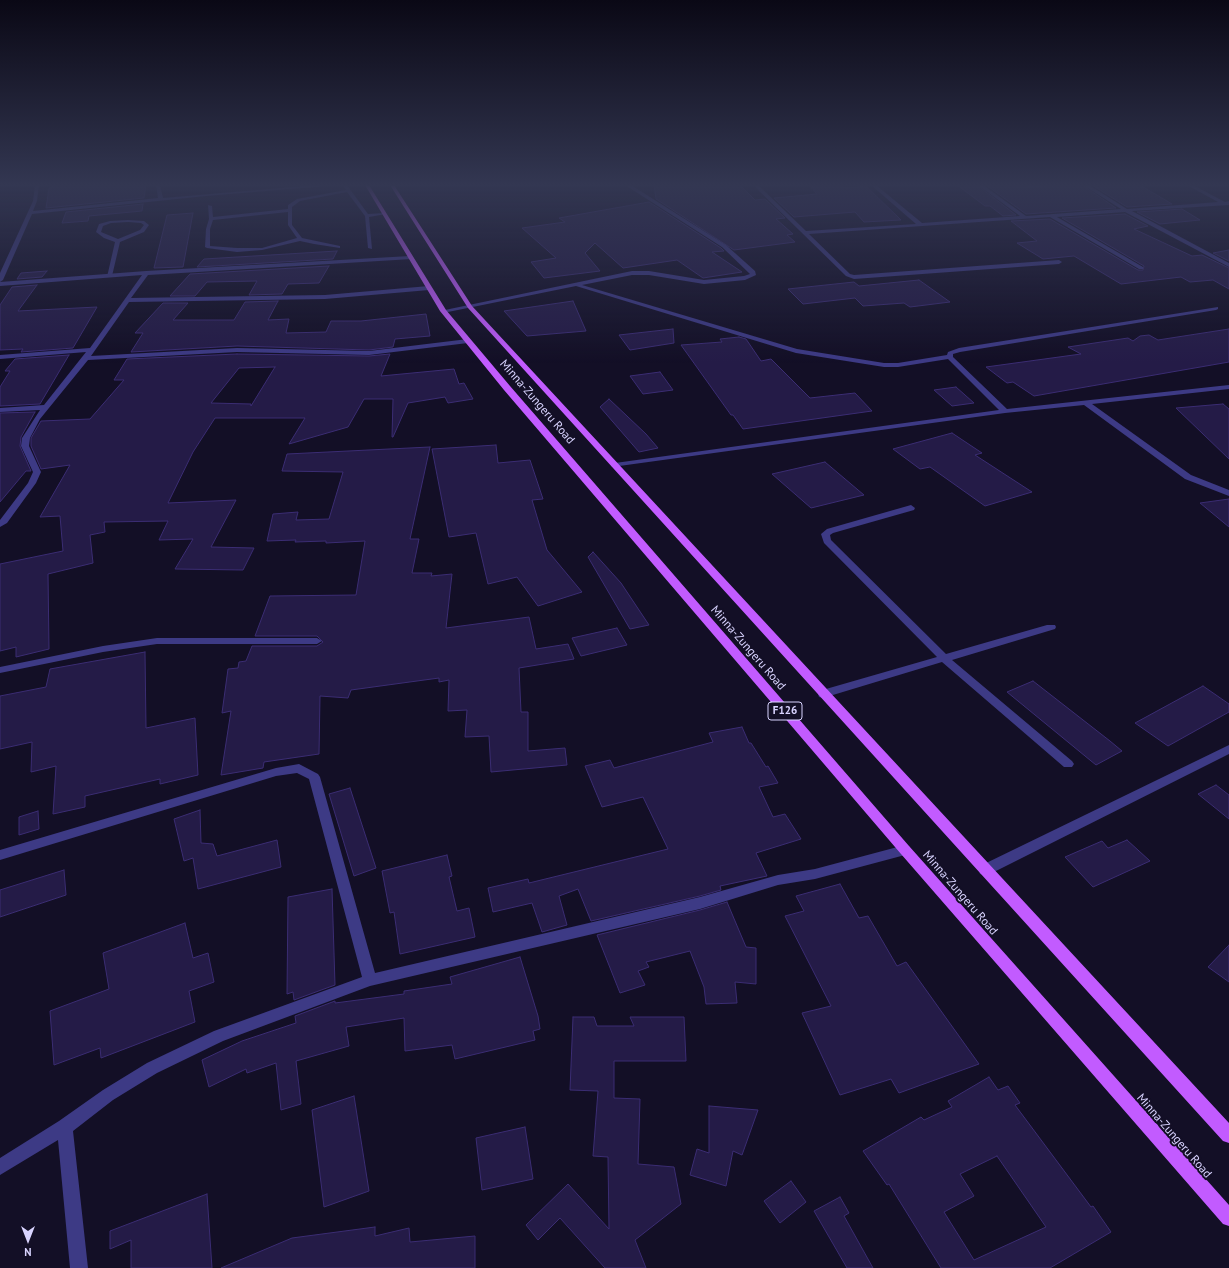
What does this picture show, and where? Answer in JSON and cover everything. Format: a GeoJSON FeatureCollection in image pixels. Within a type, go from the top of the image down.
{"type":"FeatureCollection","features":[{"type":"Feature","properties":{"kind":"main road","name":"Minna-Zungeru Road"},"geometry":{"type":"LineString","coordinates":[[402,244],[443,311],[468,341],[905,850],[1229,1218]]}},
{"type":"Feature","properties":{"kind":"main road","name":"Minna-Zungeru Road"},"geometry":{"type":"LineString","coordinates":[[430,244],[470,307],[984,870],[1229,1135]]}},
{"type":"Feature","properties":{"kind":"street"},"geometry":{"type":"LineString","coordinates":[[0,280],[16,244]]}},
{"type":"Feature","properties":{"kind":"street"},"geometry":{"type":"LineString","coordinates":[[443,311],[470,307],[641,272],[704,282],[745,278],[753,275],[753,272],[721,244]]}},
{"type":"Feature","properties":{"kind":"street"},"geometry":{"type":"LineString","coordinates":[[817,244],[848,275],[854,277],[1059,262]]}},
{"type":"Feature","properties":{"kind":"street"},"geometry":{"type":"LineString","coordinates":[[1100,244],[1140,268]]}},
{"type":"Feature","properties":{"kind":"street"},"geometry":{"type":"LineString","coordinates":[[1190,244],[1229,265]]}},
{"type":"Feature","properties":{"kind":"street"},"geometry":{"type":"LineString","coordinates":[[0,284],[146,273],[410,258]]}},
{"type":"Feature","properties":{"kind":"street"},"geometry":{"type":"LineString","coordinates":[[0,524],[4,521],[32,483],[36,472],[25,446],[26,438],[46,407],[92,350],[146,273]]}},
{"type":"Feature","properties":{"kind":"street"},"geometry":{"type":"LineString","coordinates":[[577,285],[796,352],[884,365],[898,365],[950,357]]}},
{"type":"Feature","properties":{"kind":"street"},"geometry":{"type":"LineString","coordinates":[[127,300],[325,297],[428,288]]}},
{"type":"Feature","properties":{"kind":"street"},"geometry":{"type":"LineString","coordinates":[[950,357],[950,353],[959,350],[1216,308]]}},
{"type":"Feature","properties":{"kind":"street"},"geometry":{"type":"LineString","coordinates":[[86,358],[237,350],[369,353],[468,341]]}},
{"type":"Feature","properties":{"kind":"street"},"geometry":{"type":"LineString","coordinates":[[0,357],[92,350]]}},
{"type":"Feature","properties":{"kind":"street"},"geometry":{"type":"LineString","coordinates":[[950,357],[1005,411]]}},
{"type":"Feature","properties":{"kind":"street"},"geometry":{"type":"LineString","coordinates":[[615,465],[1005,411],[1229,387]]}},
{"type":"Feature","properties":{"kind":"street"},"geometry":{"type":"LineString","coordinates":[[1086,403],[1188,477],[1229,493]]}},
{"type":"Feature","properties":{"kind":"street"},"geometry":{"type":"LineString","coordinates":[[0,410],[46,407]]}},
{"type":"Feature","properties":{"kind":"street"},"geometry":{"type":"LineString","coordinates":[[911,508],[824,534],[827,541],[944,659],[1068,764]]}},
{"type":"Feature","properties":{"kind":"street"},"geometry":{"type":"LineString","coordinates":[[824,694],[1052,627]]}},
{"type":"Feature","properties":{"kind":"street"},"geometry":{"type":"LineString","coordinates":[[0,670],[103,649],[157,641],[317,641]]}},
{"type":"Feature","properties":{"kind":"street"},"geometry":{"type":"LineString","coordinates":[[984,870],[1229,748]]}},
{"type":"Feature","properties":{"kind":"street"},"geometry":{"type":"LineString","coordinates":[[0,855],[276,772],[299,768],[314,777],[370,980]]}},
{"type":"Feature","properties":{"kind":"street"},"geometry":{"type":"LineString","coordinates":[[0,1168],[65,1127],[108,1095],[152,1068],[219,1036],[370,980],[693,905],[778,880],[815,874],[905,850]]}},
{"type":"Feature","properties":{"kind":"street"},"geometry":{"type":"LineString","coordinates":[[65,1127],[80,1268]]}},
{"type":"Feature","properties":{"kind":"lane"},"geometry":{"type":"LineString","coordinates":[[109,276],[117,244]]}},
{"type":"Feature","properties":{"kind":"lane"},"geometry":{"type":"LineString","coordinates":[[207,244],[207,247],[217,249],[262,249],[280,244]]}},
{"type":"Feature","properties":{"kind":"lane"},"geometry":{"type":"LineString","coordinates":[[321,244],[338,247]]}},
{"type":"Feature","properties":{"kind":"building"},"geometry":{"type":"Polygon","coordinates":[[[160,244],[187,244],[183,267],[154,268],[160,244]]]}},
{"type":"Feature","properties":{"kind":"building"},"geometry":{"type":"Polygon","coordinates":[[[540,244],[594,244],[585,253],[600,271],[544,278],[531,262],[556,258],[540,244]]]}},
{"type":"Feature","properties":{"kind":"building"},"geometry":{"type":"Polygon","coordinates":[[[596,244],[715,244],[724,251],[712,252],[742,272],[703,278],[677,260],[623,268],[596,244]]]}},
{"type":"Feature","properties":{"kind":"building"},"geometry":{"type":"Polygon","coordinates":[[[725,244],[778,244],[734,250],[725,244]]]}},
{"type":"Feature","properties":{"kind":"building"},"geometry":{"type":"Polygon","coordinates":[[[1019,244],[1093,244],[1138,270],[1143,270],[1144,266],[1107,244],[1167,244],[1192,256],[1202,255],[1229,268],[1229,289],[1213,280],[1190,282],[1181,277],[1121,284],[1074,256],[1043,259],[1019,244]]]}},
{"type":"Feature","properties":{"kind":"building"},"geometry":{"type":"Polygon","coordinates":[[[1229,250],[1229,261],[1213,253],[1229,250]]]}},
{"type":"Feature","properties":{"kind":"building"},"geometry":{"type":"Polygon","coordinates":[[[337,251],[333,259],[197,267],[204,259],[337,251]]]}},
{"type":"Feature","properties":{"kind":"building"},"geometry":{"type":"Polygon","coordinates":[[[329,266],[319,283],[288,284],[282,294],[249,295],[257,281],[207,282],[195,296],[170,296],[190,274],[329,266]]]}},
{"type":"Feature","properties":{"kind":"building"},"geometry":{"type":"Polygon","coordinates":[[[47,271],[42,277],[17,279],[21,273],[47,271]]]}},
{"type":"Feature","properties":{"kind":"building"},"geometry":{"type":"Polygon","coordinates":[[[919,280],[950,302],[910,307],[904,303],[863,306],[855,298],[803,304],[788,289],[854,282],[859,286],[919,280]]]}},
{"type":"Feature","properties":{"kind":"building"},"geometry":{"type":"Polygon","coordinates":[[[37,285],[18,311],[97,307],[73,348],[21,352],[23,349],[0,350],[0,305],[12,287],[37,285]]]}},
{"type":"Feature","properties":{"kind":"building"},"geometry":{"type":"Polygon","coordinates":[[[278,301],[268,320],[289,319],[286,333],[326,332],[331,321],[361,321],[426,314],[430,336],[395,339],[393,347],[369,350],[237,346],[131,352],[143,333],[135,333],[163,303],[188,303],[173,320],[234,320],[245,302],[278,301]]]}},
{"type":"Feature","properties":{"kind":"building"},"geometry":{"type":"Polygon","coordinates":[[[573,301],[586,331],[527,336],[504,311],[573,301]]]}},
{"type":"Feature","properties":{"kind":"building"},"geometry":{"type":"Polygon","coordinates":[[[673,329],[674,343],[630,350],[619,335],[673,329]]]}},
{"type":"Feature","properties":{"kind":"building"},"geometry":{"type":"Polygon","coordinates":[[[1229,329],[1229,362],[1034,396],[1013,382],[1007,383],[986,367],[1081,354],[1068,347],[1128,338],[1133,341],[1140,336],[1149,335],[1158,340],[1229,329]]]}},
{"type":"Feature","properties":{"kind":"building"},"geometry":{"type":"Polygon","coordinates":[[[739,337],[746,339],[761,361],[771,359],[810,398],[855,393],[872,411],[743,429],[733,415],[731,415],[681,345],[722,342],[720,339],[739,337]]]}},
{"type":"Feature","properties":{"kind":"building"},"geometry":{"type":"Polygon","coordinates":[[[237,354],[369,356],[390,354],[381,376],[454,369],[459,384],[464,383],[473,399],[448,403],[445,397],[408,403],[393,437],[393,399],[364,399],[348,427],[289,444],[305,418],[215,418],[193,452],[168,503],[236,500],[211,547],[254,548],[243,570],[175,569],[193,539],[159,540],[168,521],[104,522],[105,532],[90,535],[93,563],[48,574],[49,649],[16,657],[16,647],[0,651],[0,564],[63,551],[60,516],[40,517],[70,465],[41,469],[31,446],[31,438],[41,421],[90,419],[124,380],[114,380],[127,359],[237,354]],[[275,367],[239,368],[211,403],[251,404],[251,406],[275,367]]]}},
{"type":"Feature","properties":{"kind":"building"},"geometry":{"type":"Polygon","coordinates":[[[69,355],[40,404],[0,406],[0,387],[10,371],[5,371],[15,359],[69,355]]]}},
{"type":"Feature","properties":{"kind":"building"},"geometry":{"type":"Polygon","coordinates":[[[660,372],[673,390],[643,394],[630,376],[660,372]]]}},
{"type":"Feature","properties":{"kind":"building"},"geometry":{"type":"Polygon","coordinates":[[[956,387],[974,403],[952,406],[934,390],[956,387]]]}},
{"type":"Feature","properties":{"kind":"building"},"geometry":{"type":"Polygon","coordinates":[[[609,399],[646,434],[658,448],[639,452],[600,407],[609,399]]]}},
{"type":"Feature","properties":{"kind":"building"},"geometry":{"type":"Polygon","coordinates":[[[1223,404],[1229,409],[1229,459],[1176,408],[1223,404]]]}},
{"type":"Feature","properties":{"kind":"building"},"geometry":{"type":"Polygon","coordinates":[[[35,412],[21,437],[20,446],[31,471],[26,471],[0,502],[0,413],[35,412]]]}},
{"type":"Feature","properties":{"kind":"building"},"geometry":{"type":"Polygon","coordinates":[[[952,433],[982,453],[975,455],[1032,492],[985,506],[930,467],[920,469],[893,449],[952,433]]]}},
{"type":"Feature","properties":{"kind":"building"},"geometry":{"type":"Polygon","coordinates":[[[496,445],[498,463],[530,460],[543,499],[532,500],[547,550],[582,592],[538,606],[517,577],[488,584],[476,533],[449,537],[432,449],[496,445]]]}},
{"type":"Feature","properties":{"kind":"building"},"geometry":{"type":"Polygon","coordinates":[[[430,447],[410,539],[419,539],[412,573],[432,573],[431,576],[452,574],[446,628],[529,617],[536,649],[568,644],[574,659],[519,668],[521,712],[528,712],[528,751],[565,748],[567,765],[491,772],[489,736],[465,737],[467,710],[448,711],[449,680],[439,682],[439,678],[351,690],[348,698],[320,696],[319,754],[264,762],[263,768],[221,775],[231,711],[222,713],[228,669],[238,668],[239,662],[246,661],[252,646],[317,646],[323,642],[317,636],[255,636],[270,596],[356,595],[365,541],[326,543],[326,541],[267,541],[273,514],[298,512],[296,520],[329,519],[343,472],[282,471],[287,454],[430,447]]]}},
{"type":"Feature","properties":{"kind":"building"},"geometry":{"type":"Polygon","coordinates":[[[825,462],[864,495],[811,508],[772,474],[825,462]]]}},
{"type":"Feature","properties":{"kind":"building"},"geometry":{"type":"Polygon","coordinates":[[[1229,499],[1229,527],[1200,503],[1229,499]]]}},
{"type":"Feature","properties":{"kind":"building"},"geometry":{"type":"Polygon","coordinates":[[[593,552],[621,583],[649,625],[630,629],[588,557],[593,552]]]}},
{"type":"Feature","properties":{"kind":"building"},"geometry":{"type":"Polygon","coordinates":[[[617,628],[627,645],[581,656],[572,638],[617,628]]]}},
{"type":"Feature","properties":{"kind":"building"},"geometry":{"type":"Polygon","coordinates":[[[145,652],[146,728],[195,718],[198,775],[160,784],[160,779],[85,796],[85,807],[53,814],[56,766],[31,772],[32,742],[0,749],[0,696],[46,687],[50,669],[145,652]]]}},
{"type":"Feature","properties":{"kind":"building"},"geometry":{"type":"Polygon","coordinates":[[[1033,681],[1122,751],[1096,765],[1007,692],[1033,681]]]}},
{"type":"Feature","properties":{"kind":"building"},"geometry":{"type":"Polygon","coordinates":[[[1203,686],[1229,704],[1229,712],[1168,746],[1135,723],[1203,686]]]}},
{"type":"Feature","properties":{"kind":"building"},"geometry":{"type":"Polygon","coordinates":[[[742,727],[749,743],[751,743],[766,767],[768,766],[778,783],[759,787],[773,817],[785,814],[801,839],[756,853],[767,876],[720,886],[721,890],[700,896],[591,921],[578,889],[559,896],[567,925],[542,932],[532,903],[493,912],[488,888],[528,879],[529,883],[668,849],[643,797],[602,807],[585,766],[610,760],[614,768],[713,742],[709,733],[742,727]]]}},
{"type":"Feature","properties":{"kind":"building"},"geometry":{"type":"Polygon","coordinates":[[[1216,785],[1229,795],[1229,819],[1198,794],[1216,785]]]}},
{"type":"Feature","properties":{"kind":"building"},"geometry":{"type":"Polygon","coordinates":[[[350,788],[376,868],[354,876],[329,794],[350,788]]]}},
{"type":"Feature","properties":{"kind":"building"},"geometry":{"type":"Polygon","coordinates":[[[200,810],[201,843],[213,844],[217,856],[277,840],[281,867],[198,889],[193,858],[184,861],[174,819],[200,810]]]}},
{"type":"Feature","properties":{"kind":"building"},"geometry":{"type":"Polygon","coordinates":[[[38,811],[39,829],[19,835],[19,817],[38,811]]]}},
{"type":"Feature","properties":{"kind":"building"},"geometry":{"type":"Polygon","coordinates":[[[1127,840],[1150,861],[1093,887],[1065,857],[1102,841],[1108,848],[1127,840]]]}},
{"type":"Feature","properties":{"kind":"building"},"geometry":{"type":"Polygon","coordinates":[[[447,855],[452,876],[449,877],[457,911],[469,908],[475,937],[400,954],[394,912],[390,913],[382,871],[447,855]]]}},
{"type":"Feature","properties":{"kind":"building"},"geometry":{"type":"Polygon","coordinates":[[[64,870],[66,895],[0,917],[0,890],[64,870]]]}},
{"type":"Feature","properties":{"kind":"building"},"geometry":{"type":"Polygon","coordinates":[[[840,884],[859,918],[868,916],[897,966],[906,962],[979,1064],[899,1093],[891,1079],[840,1095],[802,1013],[831,1006],[785,916],[804,911],[796,896],[840,884]]]}},
{"type":"Feature","properties":{"kind":"building"},"geometry":{"type":"Polygon","coordinates":[[[332,889],[335,985],[294,1000],[293,992],[287,994],[288,897],[332,889]]]}},
{"type":"Feature","properties":{"kind":"building"},"geometry":{"type":"Polygon","coordinates":[[[727,902],[746,947],[756,948],[756,984],[735,982],[737,1003],[706,1004],[704,987],[690,951],[646,962],[649,967],[638,971],[645,985],[620,993],[597,935],[727,902]]]}},
{"type":"Feature","properties":{"kind":"building"},"geometry":{"type":"Polygon","coordinates":[[[185,923],[193,958],[208,953],[214,982],[189,991],[195,1022],[101,1058],[100,1048],[54,1065],[50,1011],[109,989],[103,953],[185,923]]]}},
{"type":"Feature","properties":{"kind":"building"},"geometry":{"type":"Polygon","coordinates":[[[1229,945],[1229,982],[1208,967],[1229,945]]]}},
{"type":"Feature","properties":{"kind":"building"},"geometry":{"type":"Polygon","coordinates":[[[520,957],[538,1016],[540,1029],[533,1031],[535,1040],[455,1059],[452,1045],[405,1051],[404,1018],[346,1027],[349,1046],[296,1061],[301,1104],[281,1110],[276,1063],[247,1073],[246,1069],[209,1087],[202,1060],[242,1041],[296,1023],[295,1016],[335,1001],[335,1003],[404,994],[404,991],[452,984],[450,977],[520,957]]]}},
{"type":"Feature","properties":{"kind":"building"},"geometry":{"type":"Polygon","coordinates":[[[573,1017],[594,1017],[597,1026],[634,1026],[630,1017],[684,1017],[686,1061],[614,1061],[614,1098],[640,1099],[638,1164],[674,1167],[681,1204],[635,1240],[646,1268],[605,1268],[560,1218],[538,1240],[526,1225],[568,1184],[609,1229],[608,1157],[593,1156],[598,1091],[570,1090],[573,1017]]]}},
{"type":"Feature","properties":{"kind":"building"},"geometry":{"type":"Polygon","coordinates":[[[989,1077],[998,1090],[1008,1086],[1020,1103],[1015,1105],[1091,1207],[1093,1206],[1111,1232],[1050,1268],[941,1268],[889,1184],[887,1185],[863,1151],[921,1117],[924,1120],[952,1107],[948,1101],[989,1077]],[[997,1156],[960,1174],[974,1196],[944,1212],[974,1260],[1046,1227],[997,1156]]]}},
{"type":"Feature","properties":{"kind":"building"},"geometry":{"type":"Polygon","coordinates":[[[354,1096],[369,1191],[324,1207],[312,1110],[354,1096]]]}},
{"type":"Feature","properties":{"kind":"building"},"geometry":{"type":"Polygon","coordinates":[[[709,1106],[758,1110],[742,1155],[733,1151],[726,1186],[690,1175],[697,1149],[709,1153],[709,1106]]]}},
{"type":"Feature","properties":{"kind":"building"},"geometry":{"type":"Polygon","coordinates":[[[525,1127],[533,1179],[482,1190],[476,1138],[525,1127]]]}},
{"type":"Feature","properties":{"kind":"building"},"geometry":{"type":"Polygon","coordinates":[[[791,1181],[806,1202],[780,1223],[764,1201],[791,1181]]]}},
{"type":"Feature","properties":{"kind":"building"},"geometry":{"type":"Polygon","coordinates":[[[207,1194],[212,1268],[131,1268],[131,1240],[110,1249],[110,1231],[207,1194]]]}},
{"type":"Feature","properties":{"kind":"building"},"geometry":{"type":"Polygon","coordinates":[[[840,1197],[849,1213],[844,1216],[873,1268],[847,1268],[814,1211],[840,1197]]]}},
{"type":"Feature","properties":{"kind":"building"},"geometry":{"type":"Polygon","coordinates":[[[375,1227],[375,1236],[409,1228],[410,1242],[475,1236],[475,1268],[221,1268],[292,1238],[375,1227]]]}}]}
